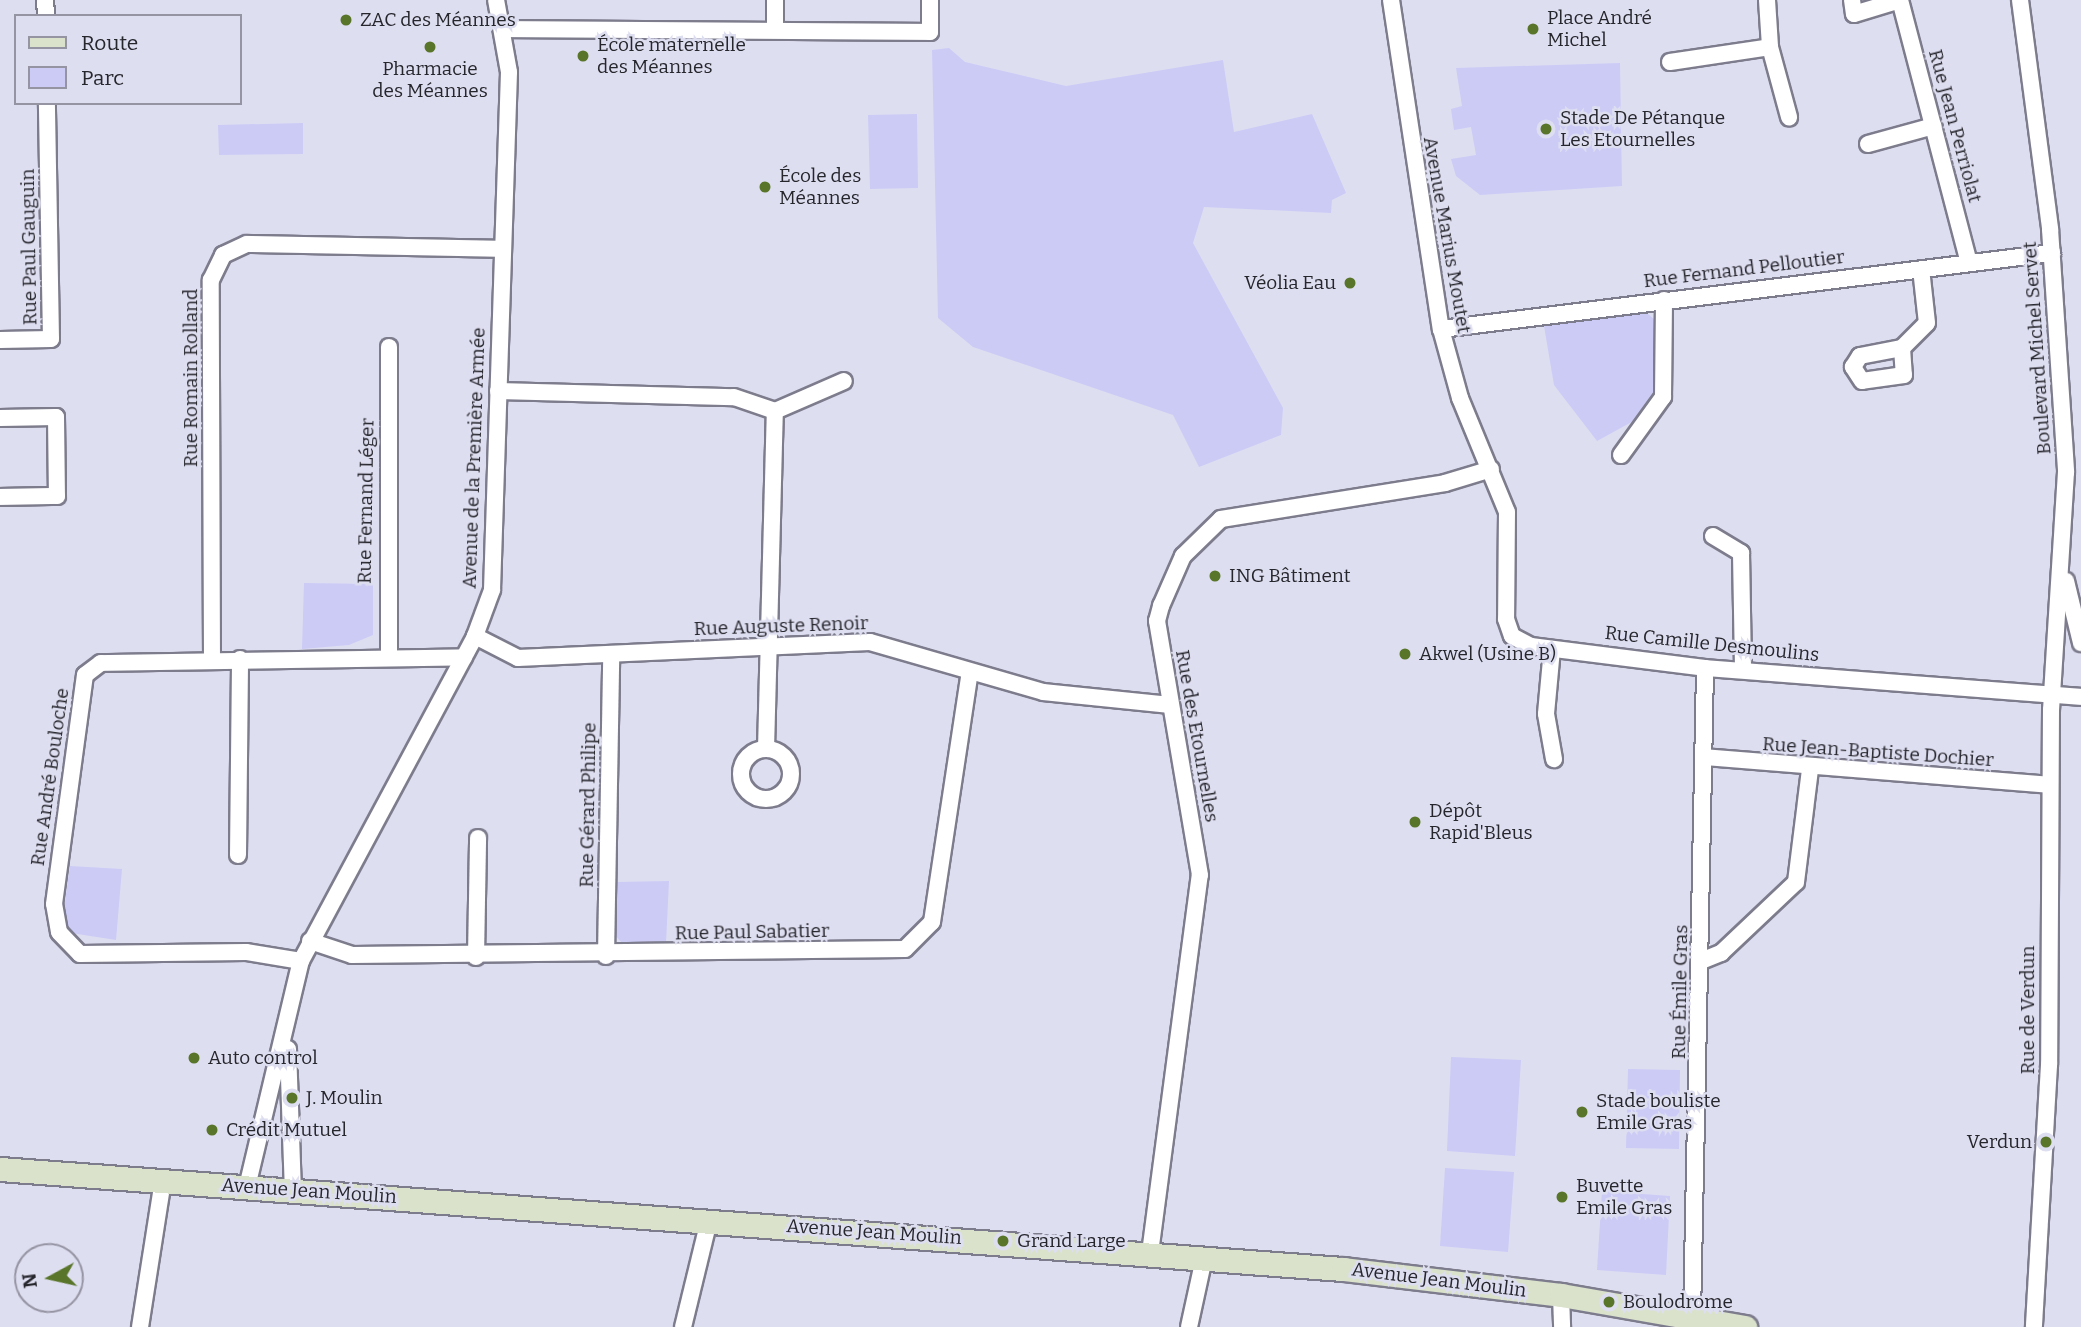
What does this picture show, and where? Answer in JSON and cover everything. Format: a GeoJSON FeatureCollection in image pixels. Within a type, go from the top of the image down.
{"type":"FeatureCollection","features":[{"type":"Feature","properties":{"kind":"main road","name":"Avenue Jean Moulin"},"geometry":{"type":"LineString","coordinates":[[0,1169],[1150,1253],[1561,1295],[1745,1327]]}},
{"type":"Feature","properties":{"kind":"street","name":"Avenue de la Première Armée"},"geometry":{"type":"LineString","coordinates":[[247,1187],[262,1146],[287,1040],[301,961],[475,636],[492,590],[509,72],[504,29],[496,0]]}},
{"type":"Feature","properties":{"kind":"street"},"geometry":{"type":"LineString","coordinates":[[775,0],[775,29]]}},
{"type":"Feature","properties":{"kind":"street"},"geometry":{"type":"LineString","coordinates":[[504,29],[930,32],[930,0]]}},
{"type":"Feature","properties":{"kind":"street","name":"Avenue Marius Moutet"},"geometry":{"type":"LineString","coordinates":[[1391,0],[1441,330],[1460,398],[1491,469]]}},
{"type":"Feature","properties":{"kind":"street"},"geometry":{"type":"LineString","coordinates":[[1767,0],[1770,47],[1789,117]]}},
{"type":"Feature","properties":{"kind":"street","name":"Rue Jean Perriolat"},"geometry":{"type":"LineString","coordinates":[[1853,0],[1854,14],[1900,0],[1969,263]]}},
{"type":"Feature","properties":{"kind":"street","name":"Boulevard Michel Servet"},"geometry":{"type":"LineString","coordinates":[[2020,0],[2052,253],[2066,472],[2064,574],[2053,694]]}},
{"type":"Feature","properties":{"kind":"street"},"geometry":{"type":"LineString","coordinates":[[1670,62],[1770,47]]}},
{"type":"Feature","properties":{"kind":"street","name":"Rue Paul Gauguin"},"geometry":{"type":"LineString","coordinates":[[0,340],[51,339],[47,105]]}},
{"type":"Feature","properties":{"kind":"street"},"geometry":{"type":"LineString","coordinates":[[1868,145],[1934,126]]}},
{"type":"Feature","properties":{"kind":"street","name":"Rue Romain Rolland"},"geometry":{"type":"LineString","coordinates":[[212,660],[211,280],[223,255],[247,244],[502,249]]}},
{"type":"Feature","properties":{"kind":"street","name":"Rue Fernand Pelloutier"},"geometry":{"type":"LineString","coordinates":[[1441,330],[2052,253]]}},
{"type":"Feature","properties":{"kind":"street"},"geometry":{"type":"LineString","coordinates":[[1902,348],[1927,323],[1921,268]]}},
{"type":"Feature","properties":{"kind":"street"},"geometry":{"type":"LineString","coordinates":[[1621,455],[1663,397],[1664,300]]}},
{"type":"Feature","properties":{"kind":"street","name":"Rue Fernand Léger"},"geometry":{"type":"LineString","coordinates":[[389,347],[389,655]]}},
{"type":"Feature","properties":{"kind":"street"},"geometry":{"type":"LineString","coordinates":[[498,391],[734,397],[775,411],[844,381]]}},
{"type":"Feature","properties":{"kind":"street"},"geometry":{"type":"LineString","coordinates":[[766,748],[766,644],[775,411]]}},
{"type":"Feature","properties":{"kind":"street"},"geometry":{"type":"LineString","coordinates":[[0,418],[56,417],[57,496],[0,497]]}},
{"type":"Feature","properties":{"kind":"street","name":"Rue Camille Desmoulins"},"geometry":{"type":"LineString","coordinates":[[1491,469],[1508,524],[1506,619],[1513,636],[1552,649],[1705,668],[2081,697]]}},
{"type":"Feature","properties":{"kind":"street","name":"Rue des Etournelles"},"geometry":{"type":"LineString","coordinates":[[1150,1253],[1200,875],[1157,621],[1184,556],[1221,519],[1445,483],[1491,469]]}},
{"type":"Feature","properties":{"kind":"street"},"geometry":{"type":"LineString","coordinates":[[1713,536],[1741,553],[1743,670]]}},
{"type":"Feature","properties":{"kind":"street"},"geometry":{"type":"LineString","coordinates":[[2064,574],[2081,643]]}},
{"type":"Feature","properties":{"kind":"street","name":"Rue Auguste Renoir"},"geometry":{"type":"LineString","coordinates":[[475,636],[519,657],[611,655],[766,644],[870,642],[1043,692],[1170,705]]}},
{"type":"Feature","properties":{"kind":"street"},"geometry":{"type":"LineString","coordinates":[[1552,649],[1546,714],[1554,759]]}},
{"type":"Feature","properties":{"kind":"street","name":"Rue André Bouloche"},"geometry":{"type":"LineString","coordinates":[[301,961],[246,952],[80,954],[59,932],[54,904],[85,675],[100,663],[389,655],[464,657]]}},
{"type":"Feature","properties":{"kind":"street","name":"Rue Gérard Philipe"},"geometry":{"type":"LineString","coordinates":[[606,956],[611,655]]}},
{"type":"Feature","properties":{"kind":"street"},"geometry":{"type":"LineString","coordinates":[[238,855],[240,659]]}},
{"type":"Feature","properties":{"kind":"street","name":"Rue Émile Gras"},"geometry":{"type":"LineString","coordinates":[[1692,1317],[1705,668]]}},
{"type":"Feature","properties":{"kind":"street","name":"Rue Paul Sabatier"},"geometry":{"type":"LineString","coordinates":[[310,941],[352,955],[476,957],[905,950],[932,922],[970,671]]}},
{"type":"Feature","properties":{"kind":"street","name":"Rue de Verdun"},"geometry":{"type":"LineString","coordinates":[[2034,1327],[2049,1065],[2053,694]]}},
{"type":"Feature","properties":{"kind":"street","name":"Rue Jean-Baptiste Dochier"},"geometry":{"type":"LineString","coordinates":[[1704,757],[1810,770],[2050,785]]}},
{"type":"Feature","properties":{"kind":"street"},"geometry":{"type":"LineString","coordinates":[[1701,961],[1721,953],[1796,883],[1810,770]]}},
{"type":"Feature","properties":{"kind":"street"},"geometry":{"type":"LineString","coordinates":[[476,957],[478,838]]}},
{"type":"Feature","properties":{"kind":"street","name":"Avenue de la Première Armée"},"geometry":{"type":"LineString","coordinates":[[287,1040],[293,1190]]}},
{"type":"Feature","properties":{"kind":"street"},"geometry":{"type":"LineString","coordinates":[[262,1146],[292,1149]]}},
{"type":"Feature","properties":{"kind":"street"},"geometry":{"type":"LineString","coordinates":[[140,1327],[163,1180]]}},
{"type":"Feature","properties":{"kind":"street"},"geometry":{"type":"LineString","coordinates":[[683,1327],[709,1220]]}},
{"type":"Feature","properties":{"kind":"street"},"geometry":{"type":"LineString","coordinates":[[1189,1327],[1204,1258]]}},
{"type":"Feature","properties":{"kind":"street"},"geometry":{"type":"LineString","coordinates":[[1561,1295],[1562,1327]]}},
{"type":"Feature","properties":{"kind":"green space"},"geometry":{"type":"Polygon","coordinates":[[[949,48],[965,62],[1066,86],[1223,60],[1234,132],[1312,114],[1346,193],[1332,200],[1331,213],[1204,207],[1193,243],[1283,408],[1281,435],[1199,467],[1173,415],[973,347],[938,318],[932,50],[949,48]]]}},
{"type":"Feature","properties":{"kind":"green space","name":"Stade De Pétanque Les Etournelles"},"geometry":{"type":"Polygon","coordinates":[[[1620,63],[1622,186],[1480,195],[1456,176],[1451,159],[1476,155],[1471,127],[1454,130],[1451,109],[1462,106],[1456,68],[1620,63]]]}},
{"type":"Feature","properties":{"kind":"green space"},"geometry":{"type":"Polygon","coordinates":[[[917,114],[918,188],[870,189],[868,115],[917,114]]]}},
{"type":"Feature","properties":{"kind":"green space"},"geometry":{"type":"Polygon","coordinates":[[[303,123],[303,154],[219,155],[218,125],[303,123]]]}},
{"type":"Feature","properties":{"kind":"green space"},"geometry":{"type":"Polygon","coordinates":[[[1641,308],[1655,320],[1658,385],[1639,418],[1597,441],[1554,385],[1544,326],[1641,308]]]}},
{"type":"Feature","properties":{"kind":"green space"},"geometry":{"type":"Polygon","coordinates":[[[304,583],[373,584],[373,635],[349,645],[302,649],[304,583]]]}},
{"type":"Feature","properties":{"kind":"green space"},"geometry":{"type":"Polygon","coordinates":[[[70,866],[122,869],[116,940],[71,933],[63,916],[70,866]]]}},
{"type":"Feature","properties":{"kind":"green space"},"geometry":{"type":"Polygon","coordinates":[[[669,881],[666,943],[622,943],[614,934],[616,882],[669,881]]]}},
{"type":"Feature","properties":{"kind":"green space"},"geometry":{"type":"Polygon","coordinates":[[[1451,1057],[1521,1060],[1515,1156],[1447,1151],[1451,1057]]]}},
{"type":"Feature","properties":{"kind":"green space"},"geometry":{"type":"Polygon","coordinates":[[[1628,1069],[1680,1070],[1679,1149],[1626,1148],[1628,1069]]]}},
{"type":"Feature","properties":{"kind":"green space"},"geometry":{"type":"Polygon","coordinates":[[[1445,1168],[1514,1172],[1508,1252],[1440,1246],[1445,1168]]]}},
{"type":"Feature","properties":{"kind":"green space"},"geometry":{"type":"Polygon","coordinates":[[[1602,1191],[1670,1196],[1666,1275],[1597,1270],[1602,1191]]]}},
{"type":"Feature","properties":{"kind":"place","name":"ZAC des Méannes"},"geometry":{"type":"Point","coordinates":[346,20]}},
{"type":"Feature","properties":{"kind":"place","name":"Place André Michel"},"geometry":{"type":"Point","coordinates":[1533,29]}},
{"type":"Feature","properties":{"kind":"place","name":"Pharmacie des Méannes"},"geometry":{"type":"Point","coordinates":[430,47]}},
{"type":"Feature","properties":{"kind":"place","name":"École maternelle des Méannes"},"geometry":{"type":"Point","coordinates":[583,56]}},
{"type":"Feature","properties":{"kind":"place","name":"Stade De Pétanque Les Etournelles"},"geometry":{"type":"Point","coordinates":[1546,129]}},
{"type":"Feature","properties":{"kind":"place","name":"École des Méannes"},"geometry":{"type":"Point","coordinates":[765,187]}},
{"type":"Feature","properties":{"kind":"place","name":"Véolia Eau"},"geometry":{"type":"Point","coordinates":[1350,283]}},
{"type":"Feature","properties":{"kind":"place","name":"ING Bâtiment"},"geometry":{"type":"Point","coordinates":[1215,576]}},
{"type":"Feature","properties":{"kind":"place","name":"Akwel (Usine B)"},"geometry":{"type":"Point","coordinates":[1405,654]}},
{"type":"Feature","properties":{"kind":"place","name":"Dépôt Rapid'Bleus"},"geometry":{"type":"Point","coordinates":[1415,822]}},
{"type":"Feature","properties":{"kind":"place","name":"Auto control"},"geometry":{"type":"Point","coordinates":[194,1058]}},
{"type":"Feature","properties":{"kind":"place","name":"J. Moulin"},"geometry":{"type":"Point","coordinates":[292,1098]}},
{"type":"Feature","properties":{"kind":"place","name":"Stade bouliste Emile Gras"},"geometry":{"type":"Point","coordinates":[1582,1112]}},
{"type":"Feature","properties":{"kind":"place","name":"Crédit Mutuel"},"geometry":{"type":"Point","coordinates":[212,1130]}},
{"type":"Feature","properties":{"kind":"place","name":"Verdun"},"geometry":{"type":"Point","coordinates":[2046,1142]}},
{"type":"Feature","properties":{"kind":"place","name":"Buvette Emile Gras"},"geometry":{"type":"Point","coordinates":[1562,1197]}},
{"type":"Feature","properties":{"kind":"place","name":"Grand Large"},"geometry":{"type":"Point","coordinates":[1003,1241]}},
{"type":"Feature","properties":{"kind":"place","name":"Boulodrome"},"geometry":{"type":"Point","coordinates":[1609,1302]}}]}
